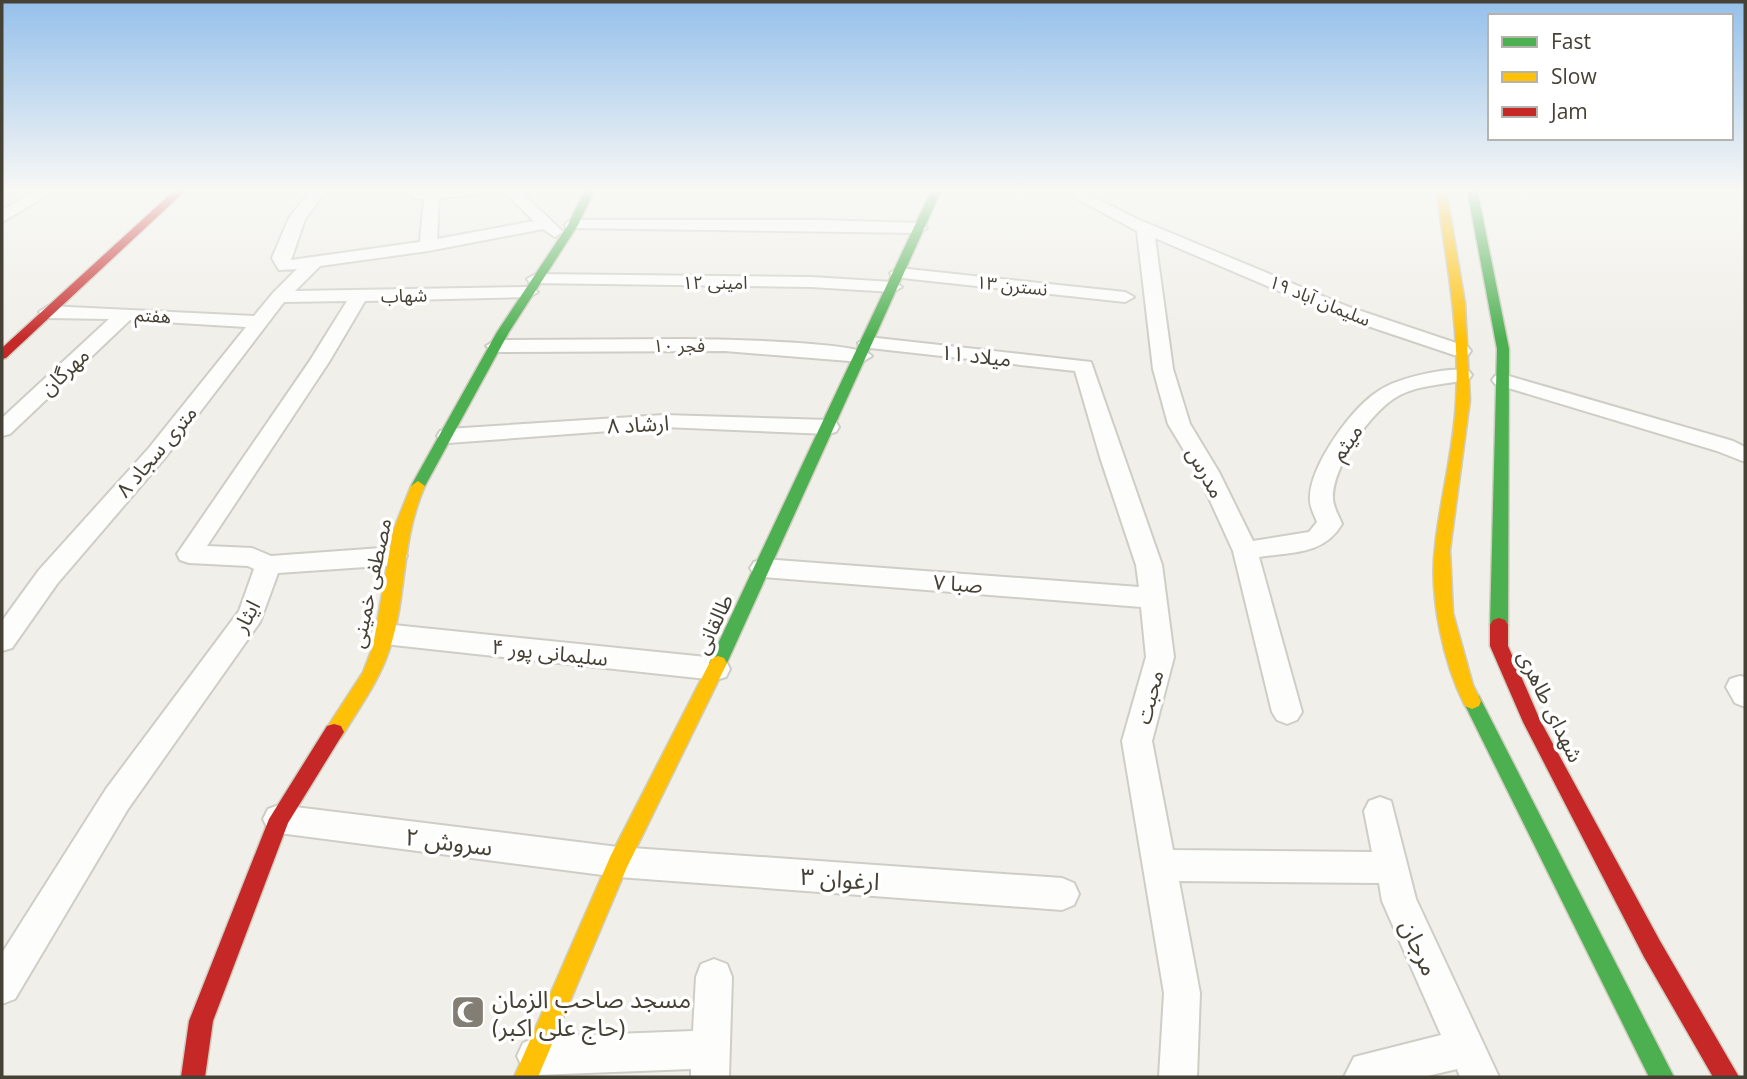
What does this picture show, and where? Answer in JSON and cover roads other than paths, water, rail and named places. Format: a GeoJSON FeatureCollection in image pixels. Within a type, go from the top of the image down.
{"type":"FeatureCollection","features":[{"type":"Feature","properties":{"kind":"street"},"geometry":{"type":"LineString","coordinates":[[2,355],[127,239]]}},
{"type":"Feature","properties":{"kind":"street"},"geometry":{"type":"LineString","coordinates":[[288,239],[281,258],[285,266],[463,239]]}},
{"type":"Feature","properties":{"kind":"street"},"geometry":{"type":"LineString","coordinates":[[428,239],[428,246]]}},
{"type":"Feature","properties":{"kind":"street","name":"مصطفی خمینی"},"geometry":{"type":"LineString","coordinates":[[194,1077],[201,1021],[279,820],[374,668],[384,635],[395,556],[404,518],[413,495],[496,346],[564,239]]}},
{"type":"Feature","properties":{"kind":"street","name":"طالقانی"},"geometry":{"type":"LineString","coordinates":[[531,1066],[618,862],[716,669],[914,239]]}},
{"type":"Feature","properties":{"kind":"street","name":"مدرس"},"geometry":{"type":"LineString","coordinates":[[1146,239],[1163,369],[1179,424],[1208,472],[1245,551],[1287,712]]}},
{"type":"Feature","properties":{"kind":"street","name":"سلیمان آباد ۱۹"},"geometry":{"type":"LineString","coordinates":[[1172,239],[1342,311],[1461,351]]}},
{"type":"Feature","properties":{"kind":"street"},"geometry":{"type":"LineString","coordinates":[[1449,239],[1459,303],[1463,400],[1442,550],[1445,613],[1464,687],[1603,949],[1662,1077]]}},
{"type":"Feature","properties":{"kind":"street","name":"شهدای طاهری"},"geometry":{"type":"LineString","coordinates":[[1482,239],[1503,349],[1499,646],[1532,722],[1645,949],[1727,1077]]}},
{"type":"Feature","properties":{"kind":"street","name":"۸ متری سجاد"},"geometry":{"type":"LineString","coordinates":[[2,641],[48,577],[156,454],[279,297],[314,263]]}},
{"type":"Feature","properties":{"kind":"street","name":"امینی ۱۲"},"geometry":{"type":"LineString","coordinates":[[533,286],[896,280]]}},
{"type":"Feature","properties":{"kind":"street","name":"نسترن ۱۳"},"geometry":{"type":"LineString","coordinates":[[896,280],[1125,297]]}},
{"type":"Feature","properties":{"kind":"street","name":"شهاب"},"geometry":{"type":"LineString","coordinates":[[279,297],[359,296],[533,286]]}},
{"type":"Feature","properties":{"kind":"street"},"geometry":{"type":"LineString","coordinates":[[359,296],[319,362],[190,554],[252,557],[268,565],[395,556]]}},
{"type":"Feature","properties":{"kind":"street","name":"هفتم"},"geometry":{"type":"LineString","coordinates":[[48,312],[258,323]]}},
{"type":"Feature","properties":{"kind":"street","name":"مهرگان"},"geometry":{"type":"LineString","coordinates":[[2,429],[125,314]]}},
{"type":"Feature","properties":{"kind":"street","name":"فجر ۱۰"},"geometry":{"type":"LineString","coordinates":[[496,346],[727,345],[865,349]]}},
{"type":"Feature","properties":{"kind":"street","name":"میلاد ۱۱"},"geometry":{"type":"LineString","coordinates":[[865,349],[1084,366]]}},
{"type":"Feature","properties":{"kind":"street","name":"محبت"},"geometry":{"type":"LineString","coordinates":[[1084,366],[1111,457],[1149,565],[1160,657],[1137,741],[1182,993],[1178,1077]]}},
{"type":"Feature","properties":{"kind":"street","name":"میثم"},"geometry":{"type":"LineString","coordinates":[[1245,551],[1316,539],[1331,524],[1321,499],[1329,467],[1363,418],[1388,393],[1430,380],[1462,375]]}},
{"type":"Feature","properties":{"kind":"street"},"geometry":{"type":"LineString","coordinates":[[1502,380],[1725,446],[1745,455]]}},
{"type":"Feature","properties":{"kind":"street","name":"ارشاد ۸"},"geometry":{"type":"LineString","coordinates":[[448,436],[664,421],[828,427]]}},
{"type":"Feature","properties":{"kind":"street","name":"ایثار"},"geometry":{"type":"LineString","coordinates":[[2,986],[117,799],[251,615],[268,565]]}},
{"type":"Feature","properties":{"kind":"street","name":"صبا ۷"},"geometry":{"type":"LineString","coordinates":[[763,568],[1153,598]]}},
{"type":"Feature","properties":{"kind":"street","name":"سلیمانی پور ۴"},"geometry":{"type":"LineString","coordinates":[[384,635],[716,669]]}},
{"type":"Feature","properties":{"kind":"street","name":"مرجان"},"geometry":{"type":"LineString","coordinates":[[1380,811],[1399,901],[1474,1062]]}},
{"type":"Feature","properties":{"kind":"street","name":"سروش ۲"},"geometry":{"type":"LineString","coordinates":[[279,820],[618,862]]}},
{"type":"Feature","properties":{"kind":"street","name":"ارغوان ۳"},"geometry":{"type":"LineString","coordinates":[[618,862],[1062,894]]}},
{"type":"Feature","properties":{"kind":"street"},"geometry":{"type":"LineString","coordinates":[[1159,865],[1392,868]]}},
{"type":"Feature","properties":{"kind":"street"},"geometry":{"type":"LineString","coordinates":[[531,1066],[711,1063],[714,977]]}},
{"type":"Feature","properties":{"kind":"street"},"geometry":{"type":"LineString","coordinates":[[1363,1077],[1368,1071],[1474,1062]]}},
{"type":"Feature","properties":{"kind":"place","name":"مسجد صاحب الزمان (حاج علی اکبر)"},"geometry":{"type":"Point","coordinates":[468,1012]}}]}
